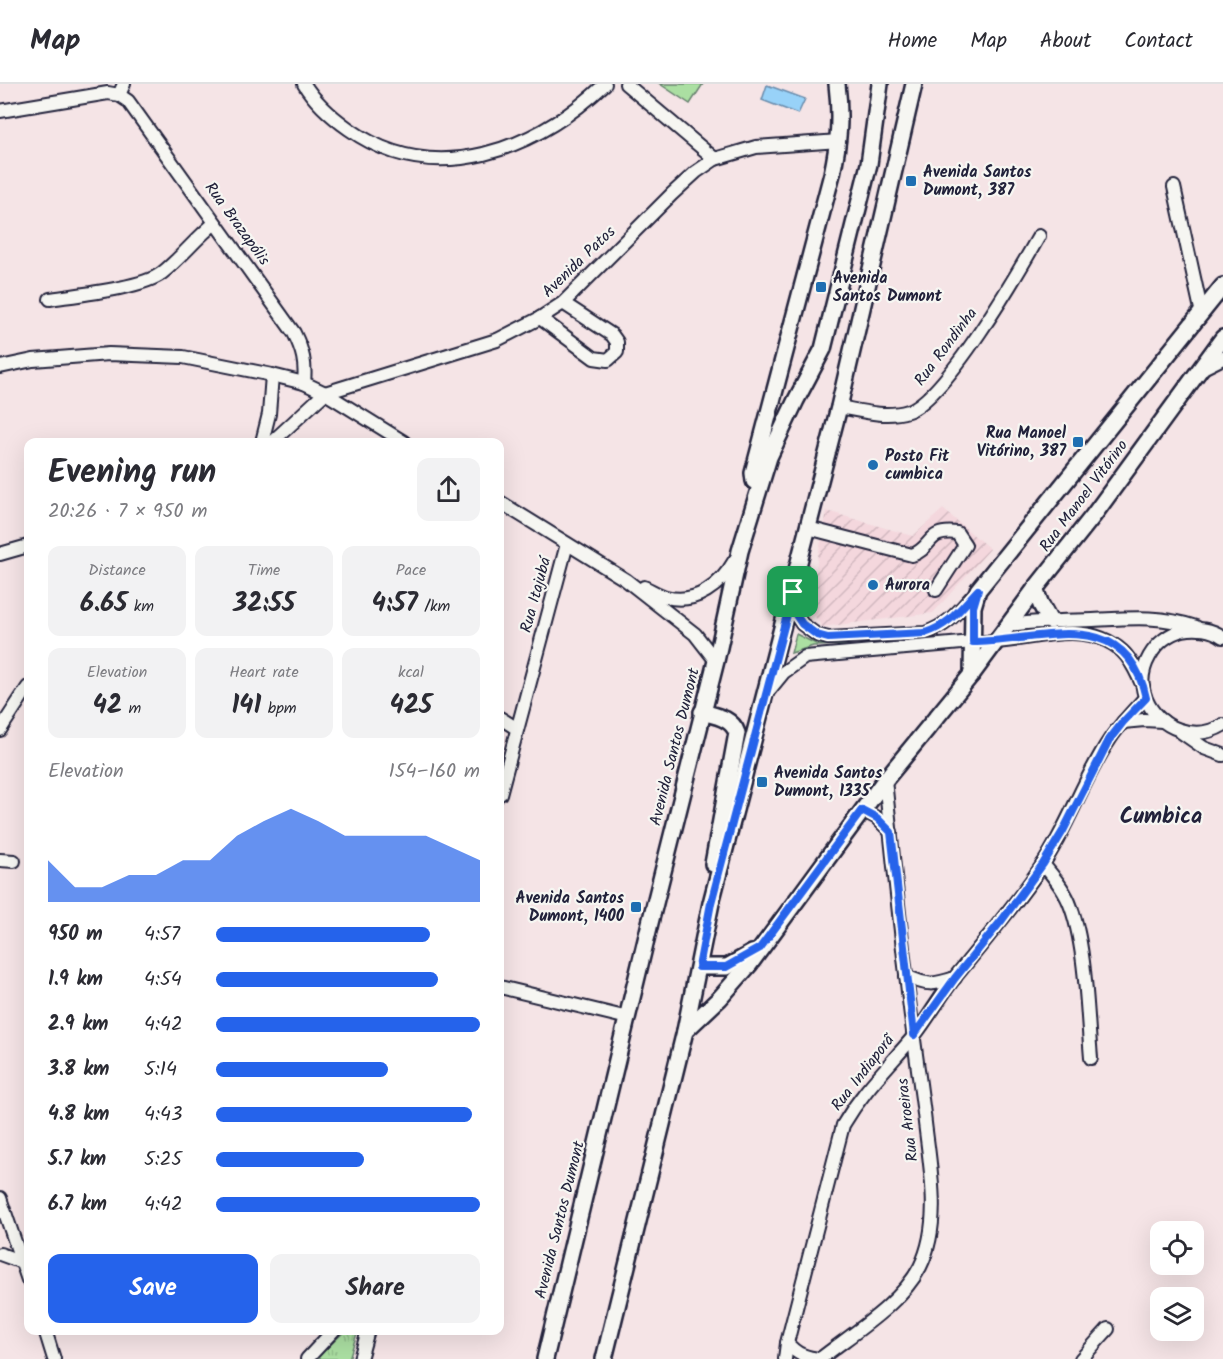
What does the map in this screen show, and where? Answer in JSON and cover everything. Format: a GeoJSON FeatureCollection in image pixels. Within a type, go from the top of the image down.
{"type":"FeatureCollection","features":[{"type":"Feature","properties":{"kind":"main road"},"geometry":{"type":"LineString","coordinates":[[755,500],[753,473],[839,141],[840,113],[837,84]]}},
{"type":"Feature","properties":{"kind":"main road","name":"Avenida Santos Dumont"},"geometry":{"type":"LineString","coordinates":[[545,1359],[716,661],[740,551],[769,457],[823,349],[869,164],[880,84]]}},
{"type":"Feature","properties":{"kind":"main road"},"geometry":{"type":"LineString","coordinates":[[604,1359],[685,1031],[711,903],[839,407],[914,84]]}},
{"type":"Feature","properties":{"kind":"main road","name":"Rua Manoel Vitórino"},"geometry":{"type":"LineString","coordinates":[[972,674],[973,607],[978,590],[1223,286]]}},
{"type":"Feature","properties":{"kind":"main road","name":"Rua Manoel Vitórino"},"geometry":{"type":"LineString","coordinates":[[685,1031],[736,980],[885,780],[972,674],[1093,516],[1223,338]]}},
{"type":"Feature","properties":{"kind":"main road"},"geometry":{"type":"LineString","coordinates":[[1035,589],[1050,621]]}},
{"type":"Feature","properties":{"kind":"main road"},"geometry":{"type":"LineString","coordinates":[[702,712],[726,720],[734,725],[737,733],[731,774],[716,840],[711,903]]}},
{"type":"Feature","properties":{"kind":"main road","name":"Rua Manoel Vitórino"},"geometry":{"type":"LineString","coordinates":[[699,967],[726,967],[760,948]]}},
{"type":"Feature","properties":{"kind":"street"},"geometry":{"type":"LineString","coordinates":[[304,84],[333,117],[367,142],[405,156],[453,160],[502,150],[538,133],[571,113],[604,84]]}},
{"type":"Feature","properties":{"kind":"street"},"geometry":{"type":"LineString","coordinates":[[626,84],[715,159]]}},
{"type":"Feature","properties":{"kind":"street"},"geometry":{"type":"LineString","coordinates":[[0,111],[122,90]]}},
{"type":"Feature","properties":{"kind":"street","name":"Rua Brazapólis"},"geometry":{"type":"LineString","coordinates":[[122,90],[294,333],[303,350],[304,383]]}},
{"type":"Feature","properties":{"kind":"street","name":"Avenida Patos"},"geometry":{"type":"LineString","coordinates":[[276,438],[325,393],[497,340],[540,318],[563,303],[672,194],[696,172],[715,159],[756,147],[839,141]]}},
{"type":"Feature","properties":{"kind":"street"},"geometry":{"type":"LineString","coordinates":[[1174,187],[1202,314]]}},
{"type":"Feature","properties":{"kind":"street"},"geometry":{"type":"LineString","coordinates":[[50,299],[147,282],[161,273],[215,223]]}},
{"type":"Feature","properties":{"kind":"street","name":"Rua Rondinha"},"geometry":{"type":"LineString","coordinates":[[839,407],[892,414],[909,411],[926,401],[1006,293],[1039,236]]}},
{"type":"Feature","properties":{"kind":"street"},"geometry":{"type":"LineString","coordinates":[[540,318],[594,358],[608,360],[616,352],[617,342],[612,335],[563,303]]}},
{"type":"Feature","properties":{"kind":"street"},"geometry":{"type":"LineString","coordinates":[[0,367],[33,360],[109,354],[183,357],[304,383],[325,393],[398,438]]}},
{"type":"Feature","properties":{"kind":"street"},"geometry":{"type":"LineString","coordinates":[[1200,370],[1223,358]]}},
{"type":"Feature","properties":{"kind":"street"},"geometry":{"type":"LineString","coordinates":[[263,438],[269,414],[272,375]]}},
{"type":"Feature","properties":{"kind":"street"},"geometry":{"type":"LineString","coordinates":[[504,505],[626,580],[695,634],[716,661]]}},
{"type":"Feature","properties":{"kind":"street"},"geometry":{"type":"LineString","coordinates":[[808,528],[912,555],[916,554],[932,537],[944,531],[957,533],[965,545],[936,590]]}},
{"type":"Feature","properties":{"kind":"street","name":"Rua Itajubá"},"geometry":{"type":"LineString","coordinates":[[504,778],[567,544]]}},
{"type":"Feature","properties":{"kind":"street"},"geometry":{"type":"LineString","coordinates":[[0,554],[24,547]]}},
{"type":"Feature","properties":{"kind":"street"},"geometry":{"type":"LineString","coordinates":[[626,580],[666,597],[695,596],[718,584],[728,574],[740,551]]}},
{"type":"Feature","properties":{"kind":"street","name":"Rua Manoel Vitórino"},"geometry":{"type":"LineString","coordinates":[[793,592],[796,615],[802,624],[808,631],[828,638],[931,631],[948,623],[978,590]]}},
{"type":"Feature","properties":{"kind":"street"},"geometry":{"type":"LineString","coordinates":[[1009,625],[1050,621],[1166,618],[1223,637]]}},
{"type":"Feature","properties":{"kind":"street"},"geometry":{"type":"LineString","coordinates":[[1144,692],[1145,666],[1152,651],[1162,640],[1189,628],[1203,629]]}},
{"type":"Feature","properties":{"kind":"street"},"geometry":{"type":"LineString","coordinates":[[766,694],[784,672],[805,657],[973,642],[996,642],[1044,634],[1072,633],[1095,636],[1122,651],[1133,665],[1154,713],[1204,748],[1223,755]]}},
{"type":"Feature","properties":{"kind":"street","name":"Rua Indiaporã"},"geometry":{"type":"LineString","coordinates":[[785,1359],[787,1343],[843,1125],[856,1103],[914,1035],[1043,864],[1063,831],[1098,760],[1144,692]]}},
{"type":"Feature","properties":{"kind":"street"},"geometry":{"type":"LineString","coordinates":[[0,730],[24,693]]}},
{"type":"Feature","properties":{"kind":"street"},"geometry":{"type":"LineString","coordinates":[[504,720],[516,728]]}},
{"type":"Feature","properties":{"kind":"street"},"geometry":{"type":"LineString","coordinates":[[1123,722],[1163,721]]}},
{"type":"Feature","properties":{"kind":"street"},"geometry":{"type":"LineString","coordinates":[[1180,731],[1206,732],[1223,725]]}},
{"type":"Feature","properties":{"kind":"street","name":"Rua Aroeiras"},"geometry":{"type":"LineString","coordinates":[[820,1359],[886,1307],[902,1291],[920,1267],[928,1244],[932,1222],[932,1180],[906,976],[885,780]]}},
{"type":"Feature","properties":{"kind":"street"},"geometry":{"type":"LineString","coordinates":[[862,810],[877,818],[891,832]]}},
{"type":"Feature","properties":{"kind":"street"},"geometry":{"type":"LineString","coordinates":[[0,860],[14,861]]}},
{"type":"Feature","properties":{"kind":"street"},"geometry":{"type":"LineString","coordinates":[[1043,864],[1064,892],[1075,922],[1082,957],[1091,1058]]}},
{"type":"Feature","properties":{"kind":"street"},"geometry":{"type":"LineString","coordinates":[[906,976],[927,984],[936,984],[955,978]]}},
{"type":"Feature","properties":{"kind":"street"},"geometry":{"type":"LineString","coordinates":[[504,988],[628,1017]]}},
{"type":"Feature","properties":{"kind":"street"},"geometry":{"type":"LineString","coordinates":[[0,1198],[24,1268]]}},
{"type":"Feature","properties":{"kind":"street"},"geometry":{"type":"LineString","coordinates":[[0,1254],[22,1262]]}},
{"type":"Feature","properties":{"kind":"street"},"geometry":{"type":"LineString","coordinates":[[1081,1359],[1108,1329]]}},
{"type":"Feature","properties":{"kind":"street"},"geometry":{"type":"LineString","coordinates":[[47,1335],[54,1359]]}},
{"type":"Feature","properties":{"kind":"street"},"geometry":{"type":"LineString","coordinates":[[307,1359],[329,1335]]}},
{"type":"Feature","properties":{"kind":"street"},"geometry":{"type":"LineString","coordinates":[[360,1359],[367,1335]]}},
{"type":"Feature","properties":{"kind":"street"},"geometry":{"type":"LineString","coordinates":[[787,1343],[800,1354],[820,1359]]}},
{"type":"Feature","properties":{"kind":"shaded area"},"geometry":{"type":"Polygon","coordinates":[[[943,509],[990,549],[933,613],[822,627],[808,606],[827,511],[913,536],[943,509]]]}},
{"type":"Feature","properties":{"kind":"green space"},"geometry":{"type":"Polygon","coordinates":[[[660,84],[703,84],[690,104],[660,84]]]}},
{"type":"Feature","properties":{"kind":"green space"},"geometry":{"type":"Polygon","coordinates":[[[796,634],[816,644],[848,645],[813,646],[791,653],[796,634]]]}},
{"type":"Feature","properties":{"kind":"green space"},"geometry":{"type":"Polygon","coordinates":[[[341,1335],[356,1335],[349,1359],[315,1359],[341,1335]]]}},
{"type":"Feature","properties":{"kind":"water"},"geometry":{"type":"Polygon","coordinates":[[[767,85],[805,99],[798,114],[762,100],[767,85]]]}},
{"type":"Feature","properties":{"kind":"place","name":"Avenida Santos Dumont, 387"},"geometry":{"type":"Point","coordinates":[911,181]}},
{"type":"Feature","properties":{"kind":"place","name":"Avenida Santos Dumont"},"geometry":{"type":"Point","coordinates":[821,287]}},
{"type":"Feature","properties":{"kind":"place","name":"Rua Manoel Vitórino, 387"},"geometry":{"type":"Point","coordinates":[1078,442]}},
{"type":"Feature","properties":{"kind":"place","name":"Posto Fit cumbica"},"geometry":{"type":"Point","coordinates":[873,465]}},
{"type":"Feature","properties":{"kind":"place","name":"Aurora"},"geometry":{"type":"Point","coordinates":[873,585]}},
{"type":"Feature","properties":{"kind":"place","name":"Avenida Santos Dumont, 1335"},"geometry":{"type":"Point","coordinates":[762,782]}},
{"type":"Feature","properties":{"kind":"place","name":"Avenida Santos Dumont, 1400"},"geometry":{"type":"Point","coordinates":[636,907]}},
{"type":"Feature","properties":{"kind":"district","name":"Cumbica"},"geometry":{"type":"Point","coordinates":[1161,817]}},
{"type":"Feature","properties":{"kind":"route"},"geometry":{"type":"LineString","coordinates":[[978,590],[973,607],[973,642],[996,642],[1044,634],[1072,633],[1095,636],[1122,651],[1133,665],[1143,686],[1146,698],[1109,740],[1063,831],[1043,864],[914,1035],[891,832],[877,818],[862,810],[760,948],[726,967],[699,967],[711,903],[793,592],[796,615],[802,624],[808,631],[828,638],[925,633],[948,623],[978,590]]}}]}
